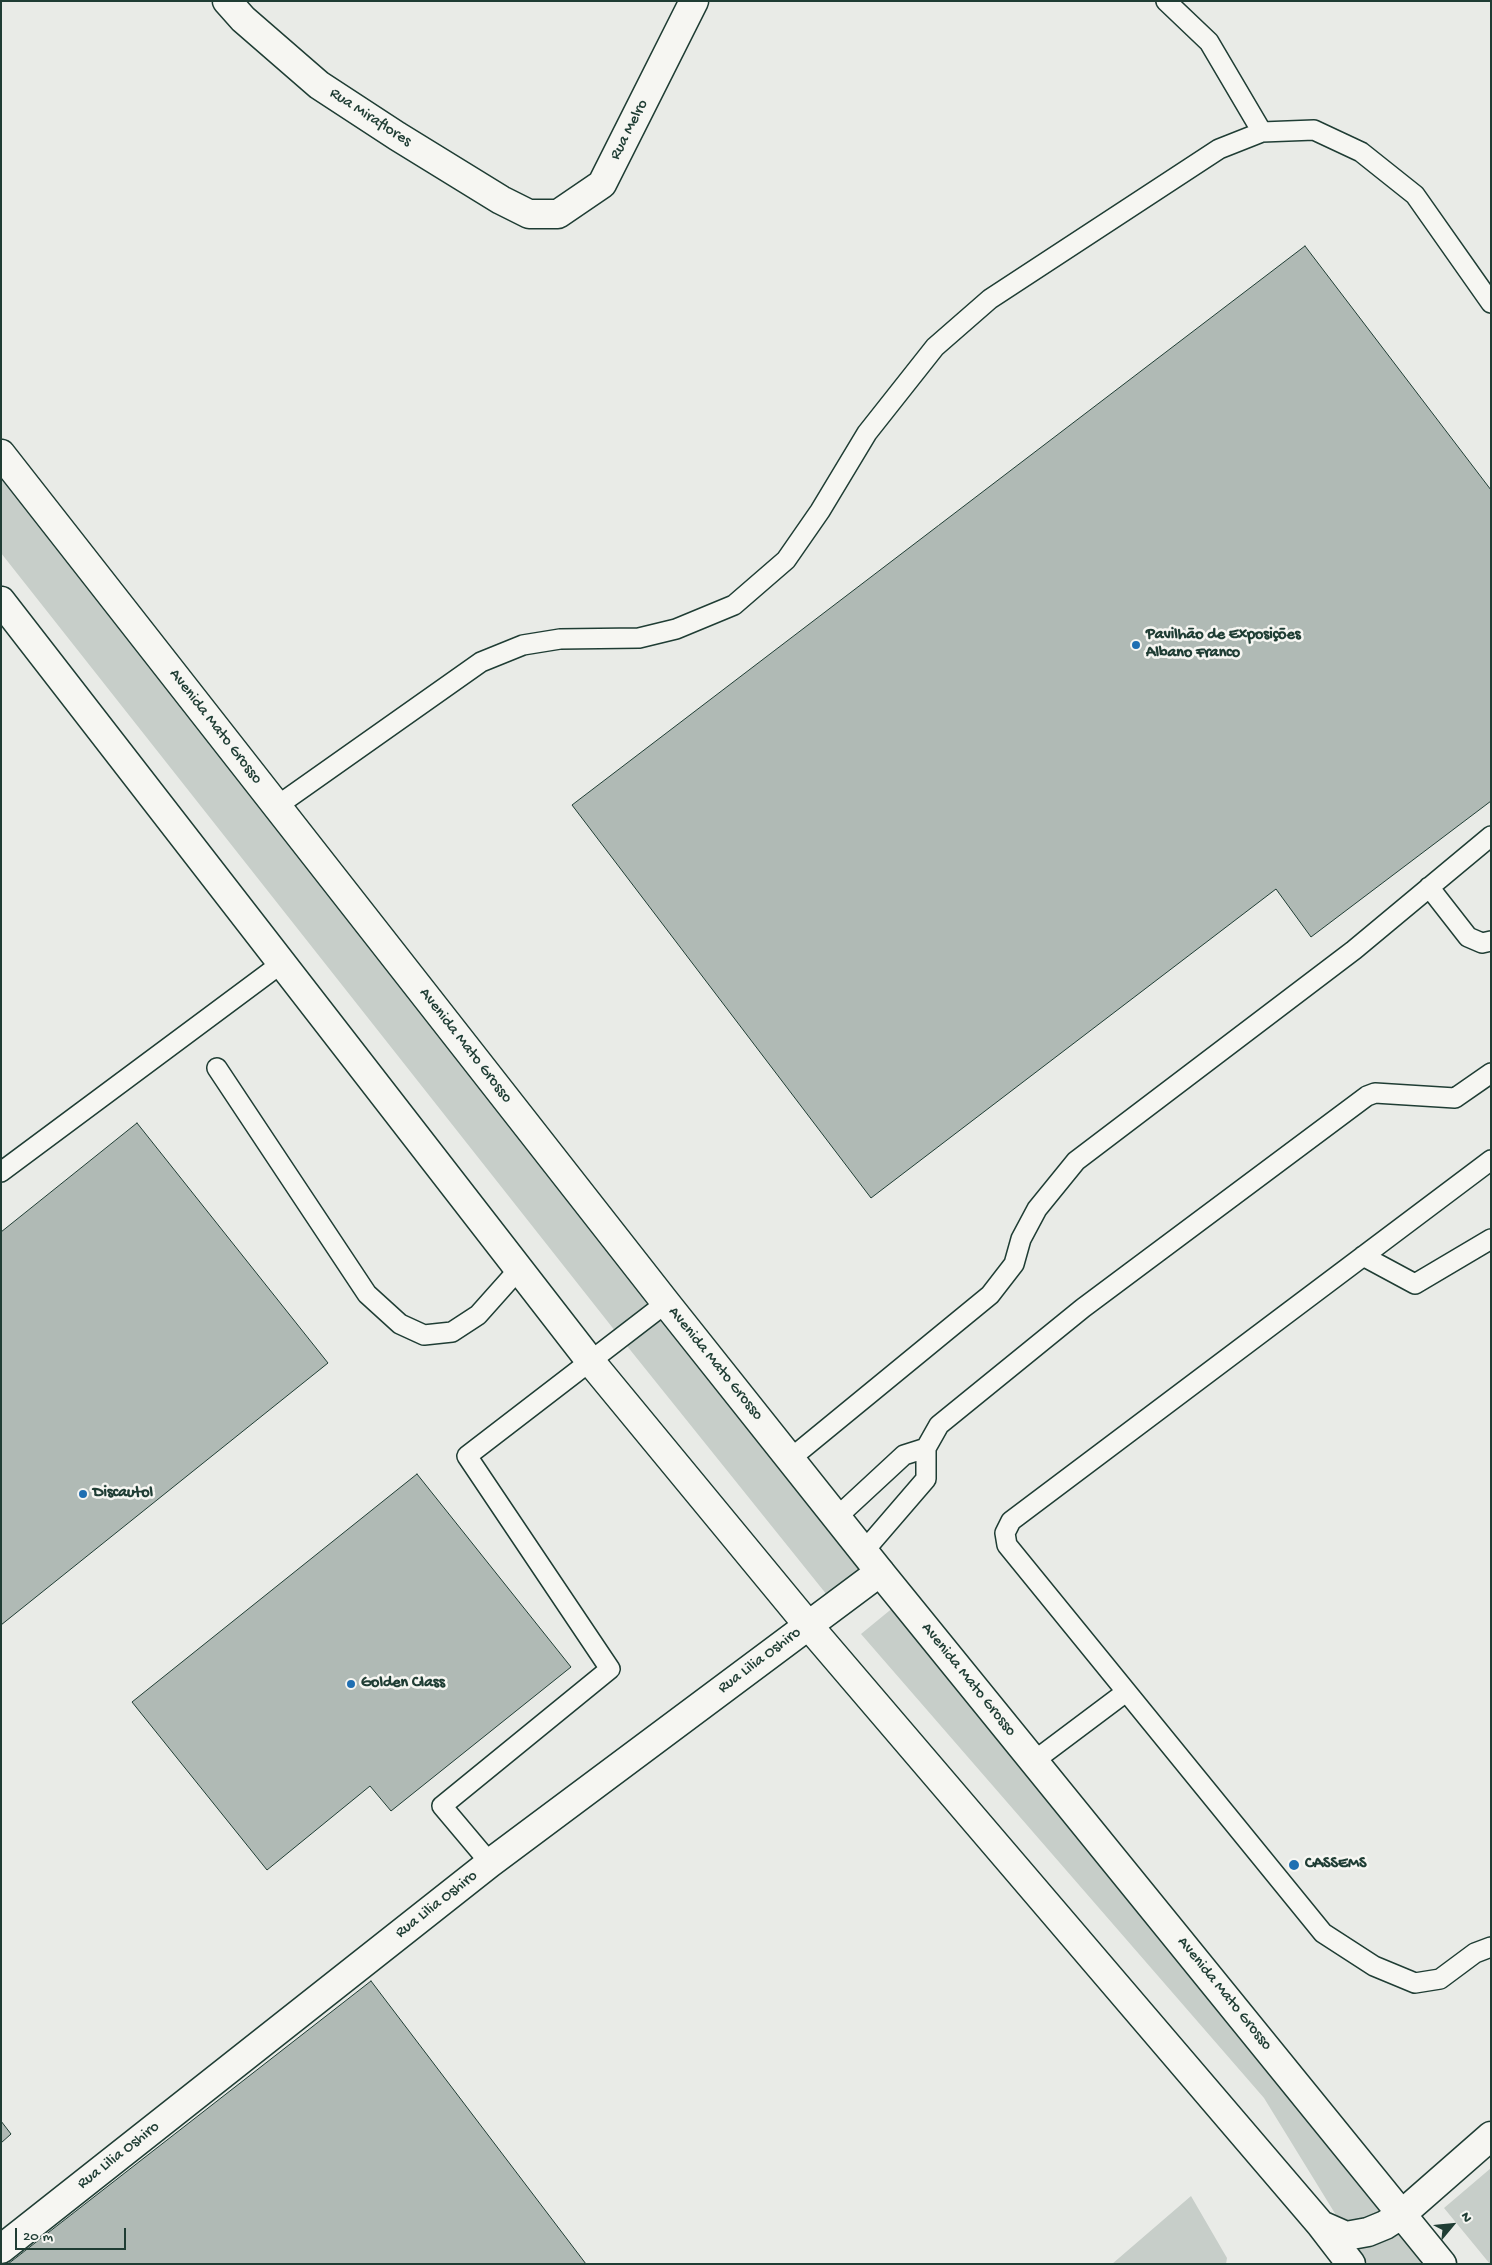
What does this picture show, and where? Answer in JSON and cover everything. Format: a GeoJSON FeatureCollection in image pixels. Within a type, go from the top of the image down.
{"type":"FeatureCollection","features":[{"type":"Feature","properties":{"kind":"main road","name":"Rua Miraflores"},"geometry":{"type":"LineString","coordinates":[[227,1],[243,19],[319,85],[413,146],[501,200],[529,214]]}},
{"type":"Feature","properties":{"kind":"main road","name":"Rua Melro"},"geometry":{"type":"LineString","coordinates":[[529,214],[558,214],[602,184],[694,1]]}},
{"type":"Feature","properties":{"kind":"main road","name":"Avenida Mato Grosso"},"geometry":{"type":"LineString","coordinates":[[5,467],[277,806],[666,1303],[872,1562],[1442,2264]]}},
{"type":"Feature","properties":{"kind":"main road"},"geometry":{"type":"LineString","coordinates":[[1,601],[591,1362],[808,1625],[1321,2225],[1351,2264]]}},
{"type":"Feature","properties":{"kind":"main road","name":"Rua Lilia Oshiro"},"geometry":{"type":"LineString","coordinates":[[1,2249],[490,1863],[808,1625],[872,1562]]}},
{"type":"Feature","properties":{"kind":"main road"},"geometry":{"type":"LineString","coordinates":[[1321,2225],[1346,2236],[1368,2232],[1385,2225],[1402,2214],[1491,2136]]}},
{"type":"Feature","properties":{"kind":"lane"},"geometry":{"type":"LineString","coordinates":[[1166,1],[1209,42],[1262,132]]}},
{"type":"Feature","properties":{"kind":"lane"},"geometry":{"type":"LineString","coordinates":[[277,806],[481,662],[522,646],[560,639],[639,638],[676,629],[734,605],[786,560],[820,511],[867,434],[935,347],[990,298],[1219,149],[1262,132],[1314,130],[1361,152],[1415,195],[1491,303]]}},
{"type":"Feature","properties":{"kind":"lane"},"geometry":{"type":"LineString","coordinates":[[790,1459],[990,1295],[1014,1264],[1021,1239],[1036,1209],[1076,1161],[1354,950],[1491,836]]}},
{"type":"Feature","properties":{"kind":"lane"},"geometry":{"type":"LineString","coordinates":[[1429,886],[1468,937],[1482,943],[1491,941]]}},
{"type":"Feature","properties":{"kind":"lane"},"geometry":{"type":"LineString","coordinates":[[1,1172],[282,963]]}},
{"type":"Feature","properties":{"kind":"lane"},"geometry":{"type":"LineString","coordinates":[[217,1068],[367,1294],[400,1324],[424,1335],[452,1332],[478,1315],[519,1269]]}},
{"type":"Feature","properties":{"kind":"lane"},"geometry":{"type":"LineString","coordinates":[[872,1562],[926,1479],[926,1448],[939,1425],[1083,1308],[1368,1096],[1375,1093],[1455,1098],[1491,1073]]}},
{"type":"Feature","properties":{"kind":"lane"},"geometry":{"type":"LineString","coordinates":[[1491,1160],[1011,1520],[1006,1533],[1006,1545],[1322,1933],[1374,1966],[1415,1982],[1440,1980],[1475,1953],[1491,1947]]}},
{"type":"Feature","properties":{"kind":"lane"},"geometry":{"type":"LineString","coordinates":[[1363,1256],[1415,1284],[1491,1239]]}},
{"type":"Feature","properties":{"kind":"lane"},"geometry":{"type":"LineString","coordinates":[[490,1863],[442,1806],[610,1669],[467,1456],[666,1303]]}},
{"type":"Feature","properties":{"kind":"lane"},"geometry":{"type":"LineString","coordinates":[[837,1517],[904,1455],[926,1448]]}},
{"type":"Feature","properties":{"kind":"lane"},"geometry":{"type":"LineString","coordinates":[[1034,1761],[1126,1692]]}},
{"type":"Feature","properties":{"kind":"shaded area"},"geometry":{"type":"Polygon","coordinates":[[[1,467],[866,1566],[827,1595],[623,1341],[1,553],[1,467]]]}},
{"type":"Feature","properties":{"kind":"shaded area"},"geometry":{"type":"Polygon","coordinates":[[[900,1602],[1429,2264],[1368,2264],[1264,2098],[861,1634],[900,1602]]]}},
{"type":"Feature","properties":{"kind":"shaded area"},"geometry":{"type":"Polygon","coordinates":[[[1491,2168],[1491,2264],[1490,2264],[1444,2208],[1491,2168]]]}},
{"type":"Feature","properties":{"kind":"shaded area"},"geometry":{"type":"Polygon","coordinates":[[[1191,2196],[1227,2258],[1226,2264],[1112,2264],[1191,2196]]]}},
{"type":"Feature","properties":{"kind":"building","name":"Pavilhão de Exposições Albano Franco"},"geometry":{"type":"Polygon","coordinates":[[[1305,246],[1491,490],[1491,801],[1311,937],[1276,889],[871,1198],[572,805],[1305,246]]]}},
{"type":"Feature","properties":{"kind":"building","name":"Discautol"},"geometry":{"type":"Polygon","coordinates":[[[137,1123],[328,1363],[1,1625],[1,1232],[137,1123]]]}},
{"type":"Feature","properties":{"kind":"building","name":"Golden Class"},"geometry":{"type":"Polygon","coordinates":[[[417,1474],[571,1667],[391,1811],[370,1786],[267,1870],[132,1702],[417,1474]]]}},
{"type":"Feature","properties":{"kind":"building"},"geometry":{"type":"Polygon","coordinates":[[[371,1981],[586,2264],[8,2264],[371,1981]]]}},
{"type":"Feature","properties":{"kind":"building"},"geometry":{"type":"Polygon","coordinates":[[[1,2121],[11,2134],[1,2143],[1,2121]]]}},
{"type":"Feature","properties":{"kind":"place","name":"Pavilhão de Exposições Albano Franco"},"geometry":{"type":"Point","coordinates":[1136,645]}},
{"type":"Feature","properties":{"kind":"place","name":"Discautol"},"geometry":{"type":"Point","coordinates":[83,1494]}},
{"type":"Feature","properties":{"kind":"place","name":"Golden Class"},"geometry":{"type":"Point","coordinates":[351,1684]}},
{"type":"Feature","properties":{"kind":"place","name":"CASSEMS"},"geometry":{"type":"Point","coordinates":[1294,1865]}}]}
